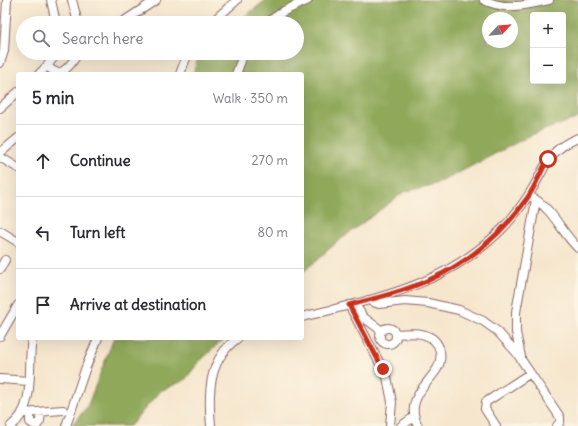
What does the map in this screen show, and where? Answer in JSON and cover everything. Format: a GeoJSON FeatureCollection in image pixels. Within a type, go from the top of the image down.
{"type":"FeatureCollection","features":[{"type":"Feature","properties":{"kind":"lane"},"geometry":{"type":"LineString","coordinates":[[0,63],[4,51],[7,0]]}},
{"type":"Feature","properties":{"kind":"lane"},"geometry":{"type":"LineString","coordinates":[[51,0],[54,16]]}},
{"type":"Feature","properties":{"kind":"lane"},"geometry":{"type":"LineString","coordinates":[[72,0],[76,16]]}},
{"type":"Feature","properties":{"kind":"lane"},"geometry":{"type":"LineString","coordinates":[[132,16],[156,0]]}},
{"type":"Feature","properties":{"kind":"lane"},"geometry":{"type":"LineString","coordinates":[[219,16],[236,0]]}},
{"type":"Feature","properties":{"kind":"lane"},"geometry":{"type":"LineString","coordinates":[[276,16],[308,0]]}},
{"type":"Feature","properties":{"kind":"lane"},"geometry":{"type":"LineString","coordinates":[[484,0],[499,5],[512,7],[549,0]]}},
{"type":"Feature","properties":{"kind":"lane"},"geometry":{"type":"LineString","coordinates":[[41,72],[52,60]]}},
{"type":"Feature","properties":{"kind":"lane"},"geometry":{"type":"LineString","coordinates":[[47,66],[56,72],[62,71],[73,60]]}},
{"type":"Feature","properties":{"kind":"lane"},"geometry":{"type":"LineString","coordinates":[[181,72],[185,60]]}},
{"type":"Feature","properties":{"kind":"lane"},"geometry":{"type":"LineString","coordinates":[[237,72],[241,60]]}},
{"type":"Feature","properties":{"kind":"lane"},"geometry":{"type":"LineString","coordinates":[[0,108],[16,94]]}},
{"type":"Feature","properties":{"kind":"lane"},"geometry":{"type":"LineString","coordinates":[[522,361],[517,337],[516,312],[532,198],[545,163],[560,147],[578,138]]}},
{"type":"Feature","properties":{"kind":"lane"},"geometry":{"type":"LineString","coordinates":[[0,153],[16,140]]}},
{"type":"Feature","properties":{"kind":"lane"},"geometry":{"type":"LineString","coordinates":[[0,157],[16,167]]}},
{"type":"Feature","properties":{"kind":"lane"},"geometry":{"type":"LineString","coordinates":[[532,198],[554,217],[563,231],[578,248]]}},
{"type":"Feature","properties":{"kind":"lane"},"geometry":{"type":"LineString","coordinates":[[304,317],[352,305],[408,288],[431,279],[458,264],[482,247],[532,198]]}},
{"type":"Feature","properties":{"kind":"lane"},"geometry":{"type":"LineString","coordinates":[[0,231],[16,241]]}},
{"type":"Feature","properties":{"kind":"lane"},"geometry":{"type":"LineString","coordinates":[[0,269],[5,260]]}},
{"type":"Feature","properties":{"kind":"lane"},"geometry":{"type":"LineString","coordinates":[[368,300],[379,304],[405,301],[428,303],[451,308],[483,321],[497,331],[522,361],[529,374],[560,417],[560,422],[557,426]]}},
{"type":"Feature","properties":{"kind":"lane"},"geometry":{"type":"LineString","coordinates":[[352,305],[363,317],[382,331]]}},
{"type":"Feature","properties":{"kind":"lane"},"geometry":{"type":"LineString","coordinates":[[352,305],[387,377],[392,402],[390,426]]}},
{"type":"Feature","properties":{"kind":"lane"},"geometry":{"type":"LineString","coordinates":[[0,336],[16,308]]}},
{"type":"Feature","properties":{"kind":"lane"},"geometry":{"type":"LineString","coordinates":[[382,331],[388,328],[393,330],[396,334],[420,334],[428,336],[437,345],[440,353],[440,361],[437,369],[415,400],[414,417],[418,426]]}},
{"type":"Feature","properties":{"kind":"lane"},"geometry":{"type":"LineString","coordinates":[[382,331],[381,339],[387,344],[394,341],[396,334]]}},
{"type":"Feature","properties":{"kind":"lane"},"geometry":{"type":"LineString","coordinates":[[32,340],[26,413],[30,422],[36,425],[40,421],[41,412]]}},
{"type":"Feature","properties":{"kind":"lane"},"geometry":{"type":"LineString","coordinates":[[66,426],[86,367],[97,340]]}},
{"type":"Feature","properties":{"kind":"lane"},"geometry":{"type":"LineString","coordinates":[[211,425],[210,397],[215,365],[225,350],[236,340]]}},
{"type":"Feature","properties":{"kind":"lane"},"geometry":{"type":"LineString","coordinates":[[496,426],[485,409],[486,402],[529,374]]}},
{"type":"Feature","properties":{"kind":"lane"},"geometry":{"type":"LineString","coordinates":[[0,380],[29,382]]}},
{"type":"Feature","properties":{"kind":"lane"},"geometry":{"type":"LineString","coordinates":[[11,426],[26,413],[63,410]]}},
{"type":"Feature","properties":{"kind":"lane"},"geometry":{"type":"LineString","coordinates":[[401,426],[414,417]]}},
{"type":"Feature","properties":{"kind":"green space"},"geometry":{"type":"Polygon","coordinates":[[[266,0],[578,0],[578,118],[533,134],[439,183],[404,192],[337,242],[304,271],[304,72],[194,72],[198,60],[304,60],[304,16],[245,16],[266,0]]]}},
{"type":"Feature","properties":{"kind":"green space"},"geometry":{"type":"Polygon","coordinates":[[[113,340],[222,340],[198,363],[185,380],[160,391],[130,426],[71,426],[87,407],[113,340]]]}},
{"type":"Feature","properties":{"kind":"route"},"geometry":{"type":"LineString","coordinates":[[383,369],[349,305],[408,288],[431,279],[471,256],[513,217],[529,196],[548,159]]}}]}
